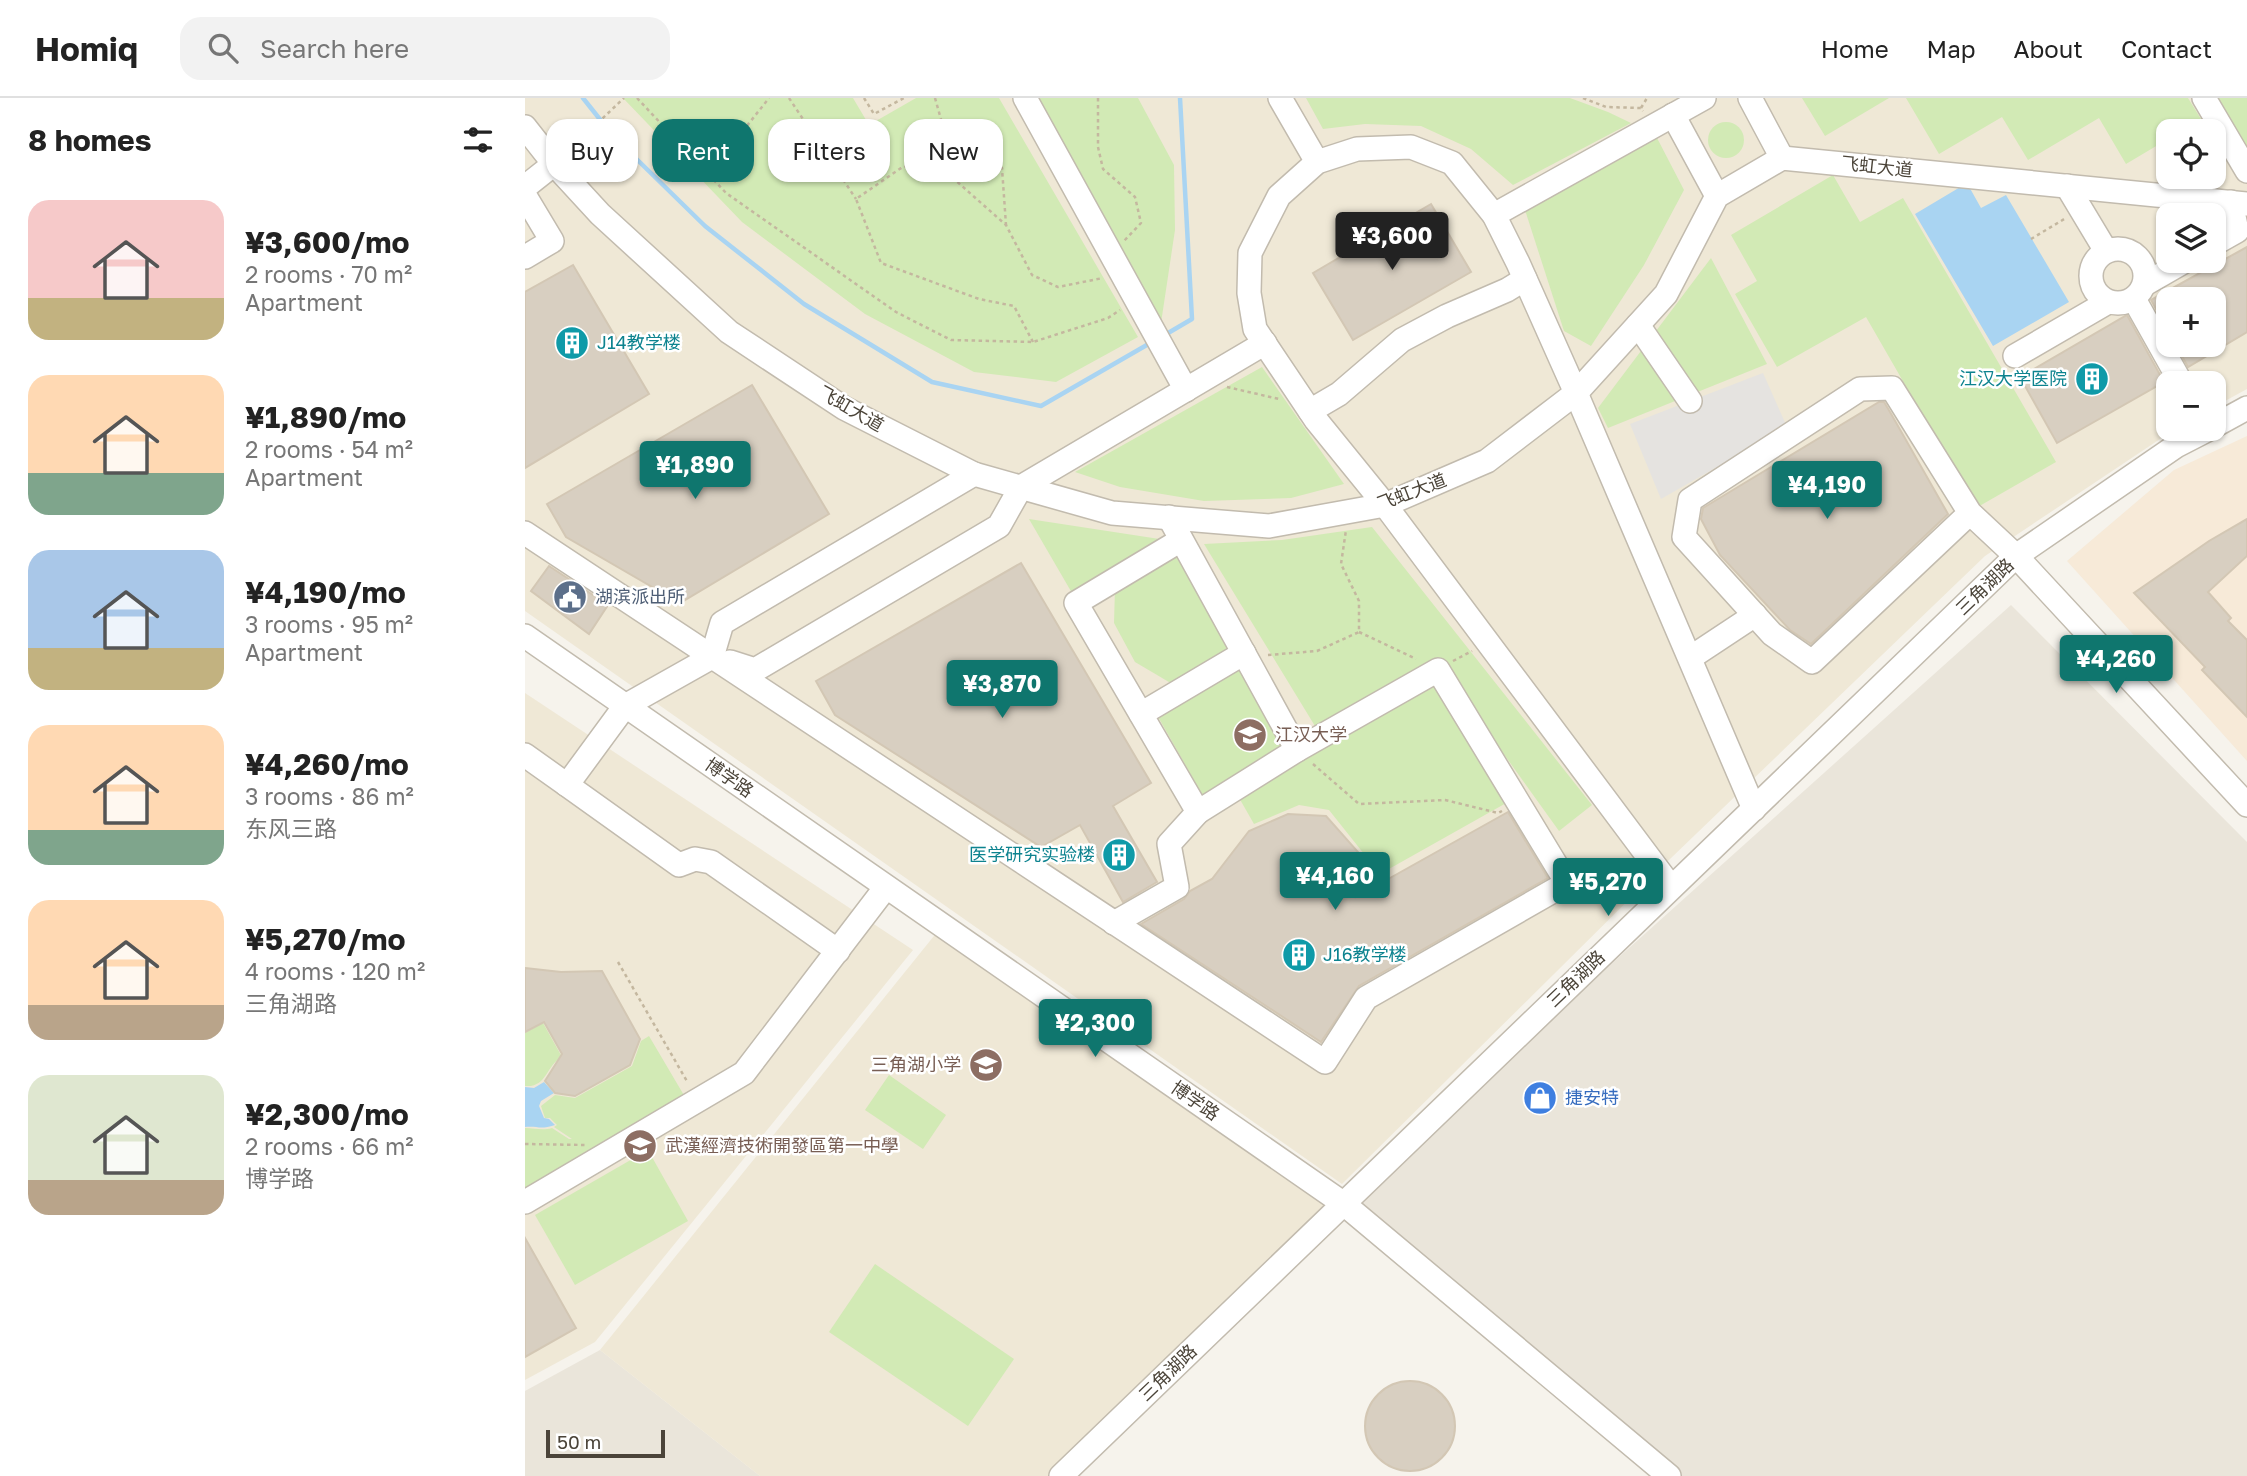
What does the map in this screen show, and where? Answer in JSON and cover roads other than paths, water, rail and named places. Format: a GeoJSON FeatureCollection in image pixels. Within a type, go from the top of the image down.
{"type":"FeatureCollection","features":[{"type":"Feature","properties":{"kind":"street"},"geometry":{"type":"LineString","coordinates":[[1025,98],[1137,301],[1193,385]]}},
{"type":"Feature","properties":{"kind":"street"},"geometry":{"type":"LineString","coordinates":[[1280,98],[1317,162]]}},
{"type":"Feature","properties":{"kind":"street"},"geometry":{"type":"LineString","coordinates":[[1494,215],[1656,116],[1704,98]]}},
{"type":"Feature","properties":{"kind":"street"},"geometry":{"type":"LineString","coordinates":[[1656,116],[1717,196],[1782,158],[1750,98]]}},
{"type":"Feature","properties":{"kind":"street"},"geometry":{"type":"LineString","coordinates":[[2204,98],[2247,171]]}},
{"type":"Feature","properties":{"kind":"street","name":"飞虹大道"},"geometry":{"type":"LineString","coordinates":[[525,127],[546,154]]}},
{"type":"Feature","properties":{"kind":"street"},"geometry":{"type":"LineString","coordinates":[[1671,887],[1309,408],[1255,329],[1249,293],[1250,253],[1279,196],[1317,162],[1357,149],[1411,148],[1452,163],[1494,215],[1576,393],[1754,809]]}},
{"type":"Feature","properties":{"kind":"street","name":"飞虹大道"},"geometry":{"type":"LineString","coordinates":[[1782,158],[2239,203]]}},
{"type":"Feature","properties":{"kind":"street"},"geometry":{"type":"LineString","coordinates":[[525,187],[546,170]]}},
{"type":"Feature","properties":{"kind":"street","name":"飞虹大道"},"geometry":{"type":"LineString","coordinates":[[571,182],[600,214],[729,331],[844,408],[974,474],[1112,513],[1269,526],[1385,506],[1487,461],[1576,393],[1666,294],[1717,196]]}},
{"type":"Feature","properties":{"kind":"street"},"geometry":{"type":"LineString","coordinates":[[2067,186],[2106,251]]}},
{"type":"Feature","properties":{"kind":"street"},"geometry":{"type":"LineString","coordinates":[[525,196],[552,241],[525,257]]}},
{"type":"Feature","properties":{"kind":"street"},"geometry":{"type":"LineString","coordinates":[[2226,237],[2237,231],[2239,203]]}},
{"type":"Feature","properties":{"kind":"street"},"geometry":{"type":"LineString","coordinates":[[2167,273],[2139,291],[2117,304],[2108,302],[2095,290],[2091,282],[2093,264],[2106,251],[2124,249],[2132,252],[2144,266],[2139,291],[2175,371]]}},
{"type":"Feature","properties":{"kind":"street"},"geometry":{"type":"LineString","coordinates":[[1309,408],[1339,394],[1402,340],[1525,279]]}},
{"type":"Feature","properties":{"kind":"street"},"geometry":{"type":"LineString","coordinates":[[2015,356],[2108,302]]}},
{"type":"Feature","properties":{"kind":"street"},"geometry":{"type":"LineString","coordinates":[[1638,325],[1690,401]]}},
{"type":"Feature","properties":{"kind":"street"},"geometry":{"type":"LineString","coordinates":[[712,657],[755,670],[999,526],[1021,487],[1265,343]]}},
{"type":"Feature","properties":{"kind":"street"},"geometry":{"type":"LineString","coordinates":[[1970,513],[1812,662],[1773,634],[1684,537],[1690,500],[1860,389],[1892,388],[1970,513],[2016,556],[2247,804]]}},
{"type":"Feature","properties":{"kind":"street"},"geometry":{"type":"LineString","coordinates":[[2226,419],[2247,408]]}},
{"type":"Feature","properties":{"kind":"street","name":"三角湖路"},"geometry":{"type":"LineString","coordinates":[[1062,1476],[2016,556],[2185,441]]}},
{"type":"Feature","properties":{"kind":"street"},"geometry":{"type":"LineString","coordinates":[[567,785],[625,706],[712,657],[722,623],[974,474]]}},
{"type":"Feature","properties":{"kind":"street"},"geometry":{"type":"LineString","coordinates":[[1169,517],[1297,750]]}},
{"type":"Feature","properties":{"kind":"street"},"geometry":{"type":"LineString","coordinates":[[525,533],[1114,923],[1325,1062],[1366,998],[1567,883],[1438,670],[1297,750],[1198,812],[1169,844],[1177,887],[1114,923]]}},
{"type":"Feature","properties":{"kind":"street"},"geometry":{"type":"LineString","coordinates":[[1181,540],[1076,603],[1198,812]]}},
{"type":"Feature","properties":{"kind":"street"},"geometry":{"type":"LineString","coordinates":[[1690,658],[1755,615]]}},
{"type":"Feature","properties":{"kind":"street","name":"博学路"},"geometry":{"type":"LineString","coordinates":[[525,636],[1343,1205],[1669,1476]]}},
{"type":"Feature","properties":{"kind":"street"},"geometry":{"type":"LineString","coordinates":[[1141,714],[1244,653]]}},
{"type":"Feature","properties":{"kind":"street"},"geometry":{"type":"LineString","coordinates":[[525,755],[679,865],[695,859],[711,862],[838,951]]}},
{"type":"Feature","properties":{"kind":"street"},"geometry":{"type":"LineString","coordinates":[[525,1202],[744,1073],[886,887]]}},
{"type":"Feature","properties":{"kind":"water"},"geometry":{"type":"Polygon","coordinates":[[[1967,183],[1981,208],[2006,195],[2069,302],[1993,346],[1915,214],[1967,183]]]}},
{"type":"Feature","properties":{"kind":"water"},"geometry":{"type":"Polygon","coordinates":[[[544,1082],[554,1093],[541,1101],[539,1106],[544,1118],[555,1125],[543,1128],[525,1127],[525,1087],[534,1088],[544,1082]]]}},
{"type":"Feature","properties":{"kind":"waterway"},"geometry":{"type":"LineString","coordinates":[[583,98],[614,137],[705,226],[804,304],[932,382],[1041,406],[1152,342]]}},
{"type":"Feature","properties":{"kind":"waterway"},"geometry":{"type":"LineString","coordinates":[[1163,336],[1192,319],[1180,98]]}},
{"type":"Feature","properties":{"kind":"place","name":"J14教学楼"},"geometry":{"type":"Point","coordinates":[572,343]}},
{"type":"Feature","properties":{"kind":"place","name":"江汉大学医院"},"geometry":{"type":"Point","coordinates":[2092,379]}},
{"type":"Feature","properties":{"kind":"place","name":"湖滨派出所"},"geometry":{"type":"Point","coordinates":[570,597]}},
{"type":"Feature","properties":{"kind":"place","name":"江汉大学"},"geometry":{"type":"Point","coordinates":[1250,735]}},
{"type":"Feature","properties":{"kind":"place","name":"医学研究实验楼"},"geometry":{"type":"Point","coordinates":[1119,855]}},
{"type":"Feature","properties":{"kind":"place","name":"J16教学楼"},"geometry":{"type":"Point","coordinates":[1299,955]}},
{"type":"Feature","properties":{"kind":"place","name":"三角湖小学"},"geometry":{"type":"Point","coordinates":[986,1065]}},
{"type":"Feature","properties":{"kind":"place","name":"捷安特"},"geometry":{"type":"Point","coordinates":[1540,1098]}},
{"type":"Feature","properties":{"kind":"place","name":"武漢經濟技術開發區第一中學"},"geometry":{"type":"Point","coordinates":[640,1146]}}]}
